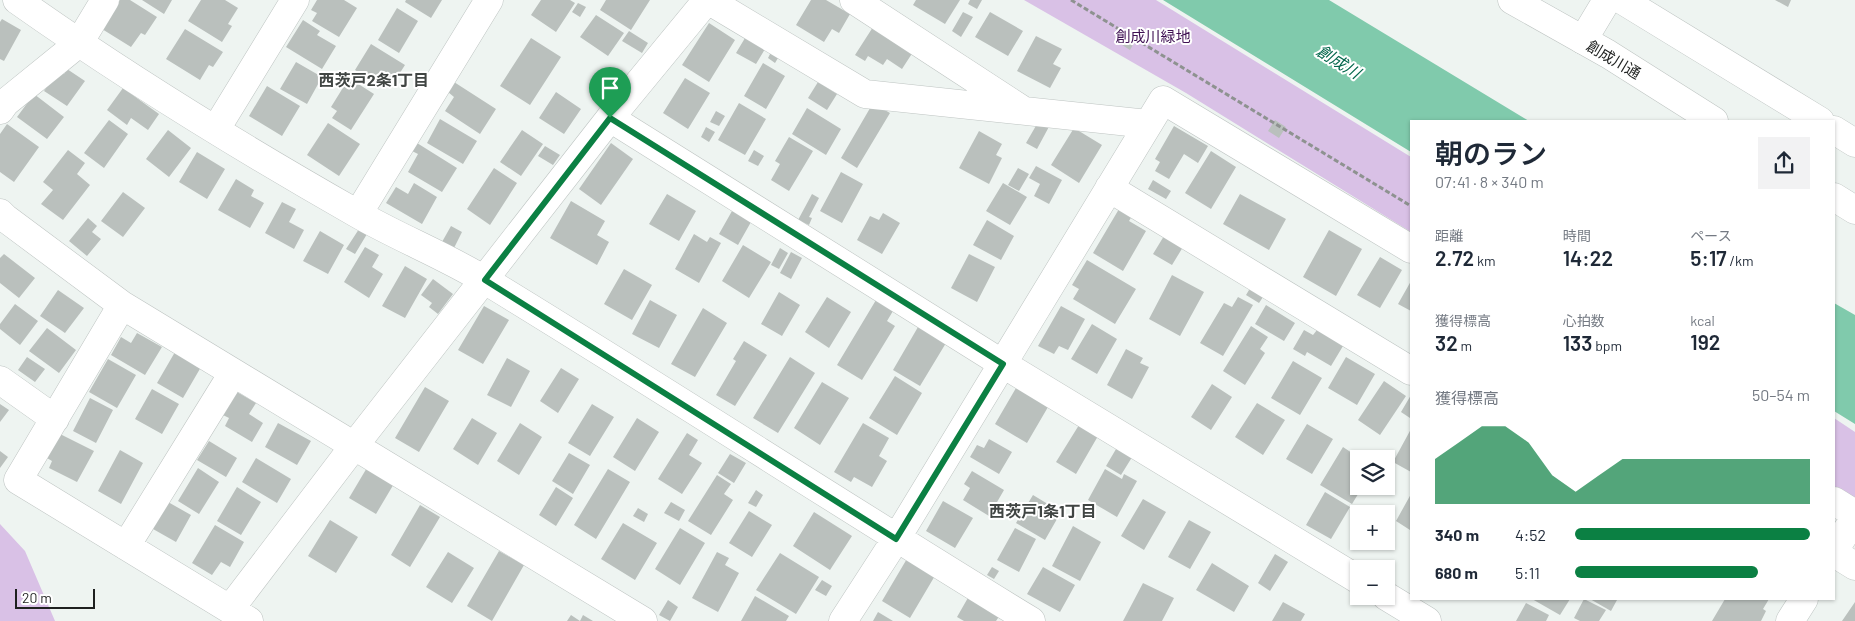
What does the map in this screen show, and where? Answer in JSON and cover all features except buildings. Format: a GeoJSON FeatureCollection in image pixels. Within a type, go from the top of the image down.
{"type":"FeatureCollection","features":[{"type":"Feature","properties":{"kind":"main road"},"geometry":{"type":"LineString","coordinates":[[17,0],[79,43],[216,129],[358,214],[485,280],[896,539],[1031,621]]}},
{"type":"Feature","properties":{"kind":"main road"},"geometry":{"type":"LineString","coordinates":[[0,110],[79,43],[105,0]]}},
{"type":"Feature","properties":{"kind":"main road"},"geometry":{"type":"LineString","coordinates":[[216,129],[295,0]]}},
{"type":"Feature","properties":{"kind":"main road"},"geometry":{"type":"LineString","coordinates":[[358,214],[489,0]]}},
{"type":"Feature","properties":{"kind":"main road"},"geometry":{"type":"LineString","coordinates":[[122,305],[18,480],[240,615],[354,446],[610,118],[707,0],[865,94],[1148,124]]}},
{"type":"Feature","properties":{"kind":"main road"},"geometry":{"type":"LineString","coordinates":[[854,0],[1025,111]]}},
{"type":"Feature","properties":{"kind":"main road","name":"創成川通"},"geometry":{"type":"LineString","coordinates":[[1512,0],[1582,40],[1712,120]]}},
{"type":"Feature","properties":{"kind":"main road"},"geometry":{"type":"LineString","coordinates":[[1582,40],[1607,0]]}},
{"type":"Feature","properties":{"kind":"main road"},"geometry":{"type":"LineString","coordinates":[[1622,0],[1818,120]]}},
{"type":"Feature","properties":{"kind":"main road"},"geometry":{"type":"LineString","coordinates":[[843,621],[896,539],[1164,100],[1410,247]]}},
{"type":"Feature","properties":{"kind":"main road"},"geometry":{"type":"LineString","coordinates":[[610,118],[1003,364],[1350,575]]}},
{"type":"Feature","properties":{"kind":"main road"},"geometry":{"type":"LineString","coordinates":[[1835,131],[1855,143]]}},
{"type":"Feature","properties":{"kind":"main road"},"geometry":{"type":"LineString","coordinates":[[1109,188],[1410,370]]}},
{"type":"Feature","properties":{"kind":"main road"},"geometry":{"type":"LineString","coordinates":[[1835,198],[1855,210]]}},
{"type":"Feature","properties":{"kind":"main road"},"geometry":{"type":"LineString","coordinates":[[0,212],[5,218],[122,305],[643,621]]}},
{"type":"Feature","properties":{"kind":"main road"},"geometry":{"type":"LineString","coordinates":[[126,546],[233,373]]}},
{"type":"Feature","properties":{"kind":"main road"},"geometry":{"type":"LineString","coordinates":[[0,380],[55,419]]}},
{"type":"Feature","properties":{"kind":"main road"},"geometry":{"type":"LineString","coordinates":[[1835,502],[1855,516],[1835,550]]}},
{"type":"Feature","properties":{"kind":"main road"},"geometry":{"type":"LineString","coordinates":[[1835,553],[1855,566]]}},
{"type":"Feature","properties":{"kind":"main road"},"geometry":{"type":"LineString","coordinates":[[1790,621],[1803,600]]}},
{"type":"Feature","properties":{"kind":"main road"},"geometry":{"type":"LineString","coordinates":[[1395,601],[1427,621]]}},
{"type":"Feature","properties":{"kind":"path"},"geometry":{"type":"LineString","coordinates":[[1071,0],[1410,205]]}},
{"type":"Feature","properties":{"kind":"green space","name":"創成川緑地"},"geometry":{"type":"Polygon","coordinates":[[[1024,0],[1156,0],[1410,156],[1410,231],[1186,93],[1024,0]]]}},
{"type":"Feature","properties":{"kind":"green space"},"geometry":{"type":"Polygon","coordinates":[[[1835,419],[1855,432],[1855,507],[1835,494],[1835,419]]]}},
{"type":"Feature","properties":{"kind":"green space"},"geometry":{"type":"Polygon","coordinates":[[[0,524],[25,551],[55,621],[0,621],[0,524]]]}},
{"type":"Feature","properties":{"kind":"water","name":"創成川"},"geometry":{"type":"Polygon","coordinates":[[[1163,0],[1329,0],[1527,120],[1410,120],[1410,151],[1163,0]]]}},
{"type":"Feature","properties":{"kind":"water"},"geometry":{"type":"Polygon","coordinates":[[[1835,304],[1855,315],[1855,424],[1835,412],[1835,304]]]}},
{"type":"Feature","properties":{"kind":"district","name":"西茨戸2条1丁目"},"geometry":{"type":"Point","coordinates":[374,79]}},
{"type":"Feature","properties":{"kind":"district","name":"西茨戸1条1丁目"},"geometry":{"type":"Point","coordinates":[1043,510]}},
{"type":"Feature","properties":{"kind":"route"},"geometry":{"type":"LineString","coordinates":[[610,118],[1003,364],[896,539],[485,280],[610,118]]}}]}
